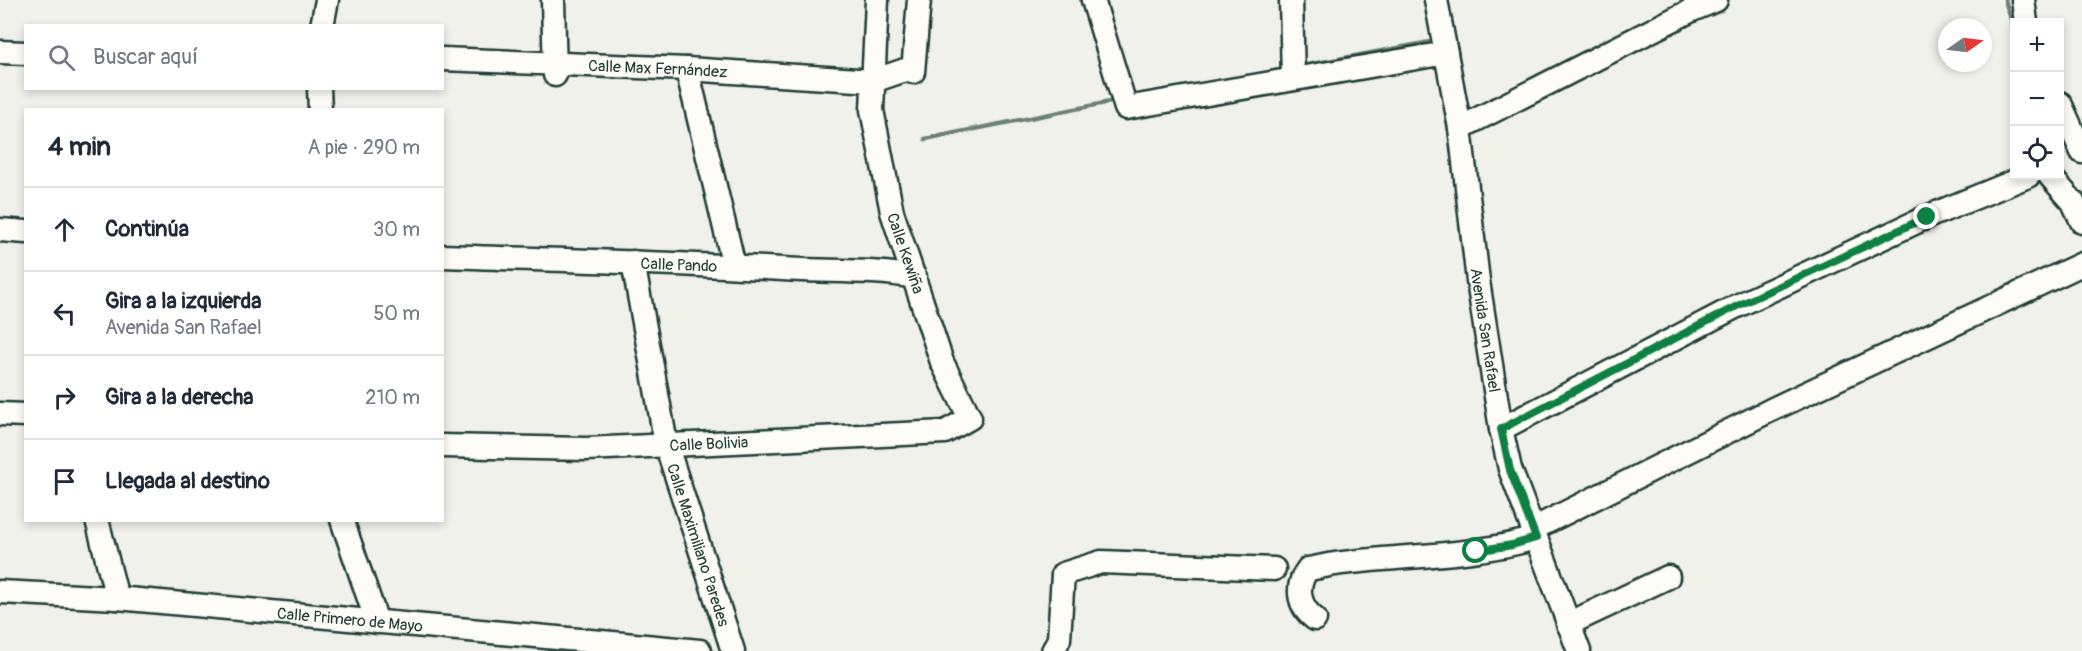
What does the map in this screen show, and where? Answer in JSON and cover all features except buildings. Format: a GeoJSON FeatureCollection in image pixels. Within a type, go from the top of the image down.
{"type":"FeatureCollection","features":[{"type":"Feature","properties":{"kind":"street"},"geometry":{"type":"LineString","coordinates":[[322,24],[327,0]]}},
{"type":"Feature","properties":{"kind":"street"},"geometry":{"type":"LineString","coordinates":[[553,0],[555,69]]}},
{"type":"Feature","properties":{"kind":"street","name":"Calle Kewiña"},"geometry":{"type":"LineString","coordinates":[[877,0],[872,110],[892,212],[942,362],[970,418]]}},
{"type":"Feature","properties":{"kind":"street"},"geometry":{"type":"LineString","coordinates":[[873,86],[905,70],[914,72],[919,0]]}},
{"type":"Feature","properties":{"kind":"street"},"geometry":{"type":"LineString","coordinates":[[1093,0],[1126,108],[1446,53]]}},
{"type":"Feature","properties":{"kind":"street"},"geometry":{"type":"LineString","coordinates":[[1291,0],[1293,79]]}},
{"type":"Feature","properties":{"kind":"street","name":"Avenida San Rafael"},"geometry":{"type":"LineString","coordinates":[[1436,0],[1460,128],[1478,281],[1501,429],[1510,470],[1580,651]]}},
{"type":"Feature","properties":{"kind":"street"},"geometry":{"type":"LineString","coordinates":[[1460,128],[1690,5],[1716,0]]}},
{"type":"Feature","properties":{"kind":"street"},"geometry":{"type":"LineString","coordinates":[[2023,0],[2025,18]]}},
{"type":"Feature","properties":{"kind":"street"},"geometry":{"type":"LineString","coordinates":[[0,41],[24,42]]}},
{"type":"Feature","properties":{"kind":"street"},"geometry":{"type":"LineString","coordinates":[[0,52],[24,53]]}},
{"type":"Feature","properties":{"kind":"street","name":"Calle Max Fernández"},"geometry":{"type":"LineString","coordinates":[[444,59],[555,69],[873,86]]}},
{"type":"Feature","properties":{"kind":"street","name":"Calle Max Fernández"},"geometry":{"type":"LineString","coordinates":[[444,70],[555,69]]}},
{"type":"Feature","properties":{"kind":"street"},"geometry":{"type":"LineString","coordinates":[[689,76],[734,266]]}},
{"type":"Feature","properties":{"kind":"street"},"geometry":{"type":"LineString","coordinates":[[318,90],[320,108]]}},
{"type":"Feature","properties":{"kind":"street"},"geometry":{"type":"LineString","coordinates":[[2064,112],[2082,152]]}},
{"type":"Feature","properties":{"kind":"street"},"geometry":{"type":"LineString","coordinates":[[1501,429],[1735,307],[1927,217],[2018,180]]}},
{"type":"Feature","properties":{"kind":"street"},"geometry":{"type":"LineString","coordinates":[[2054,180],[2073,202],[2082,222]]}},
{"type":"Feature","properties":{"kind":"street"},"geometry":{"type":"LineString","coordinates":[[0,230],[24,232]]}},
{"type":"Feature","properties":{"kind":"street","name":"Calle Pando"},"geometry":{"type":"LineString","coordinates":[[444,256],[734,266],[833,272],[890,272],[915,277]]}},
{"type":"Feature","properties":{"kind":"street","name":"Calle Maximiliano Paredes"},"geometry":{"type":"LineString","coordinates":[[633,262],[666,444],[733,651]]}},
{"type":"Feature","properties":{"kind":"street"},"geometry":{"type":"LineString","coordinates":[[1315,619],[1304,611],[1302,601],[1303,575],[1308,569],[1334,564],[1476,551],[1512,545],[1771,410],[2082,264]]}},
{"type":"Feature","properties":{"kind":"street"},"geometry":{"type":"LineString","coordinates":[[0,414],[24,416]]}},
{"type":"Feature","properties":{"kind":"street","name":"Calle Bolivia"},"geometry":{"type":"LineString","coordinates":[[444,447],[586,449],[945,432],[970,418]]}},
{"type":"Feature","properties":{"kind":"street"},"geometry":{"type":"LineString","coordinates":[[98,522],[117,598]]}},
{"type":"Feature","properties":{"kind":"street"},"geometry":{"type":"LineString","coordinates":[[343,522],[376,621]]}},
{"type":"Feature","properties":{"kind":"street"},"geometry":{"type":"LineString","coordinates":[[1053,651],[1059,639],[1063,574],[1101,562],[1274,569]]}},
{"type":"Feature","properties":{"kind":"street"},"geometry":{"type":"LineString","coordinates":[[1568,624],[1668,577]]}},
{"type":"Feature","properties":{"kind":"street","name":"Calle Primero de Mayo"},"geometry":{"type":"LineString","coordinates":[[0,592],[117,598],[700,651]]}},
{"type":"Feature","properties":{"kind":"waterway"},"geometry":{"type":"LineString","coordinates":[[2005,0],[2011,18]]}},
{"type":"Feature","properties":{"kind":"waterway"},"geometry":{"type":"LineString","coordinates":[[1301,66],[1430,42]]}},
{"type":"Feature","properties":{"kind":"waterway"},"geometry":{"type":"LineString","coordinates":[[1269,72],[1284,69]]}},
{"type":"Feature","properties":{"kind":"waterway"},"geometry":{"type":"LineString","coordinates":[[925,139],[1115,101]]}},
{"type":"Feature","properties":{"kind":"route"},"geometry":{"type":"LineString","coordinates":[[1476,551],[1536,538],[1510,470],[1501,429],[1735,307],[1927,217]]}}]}
